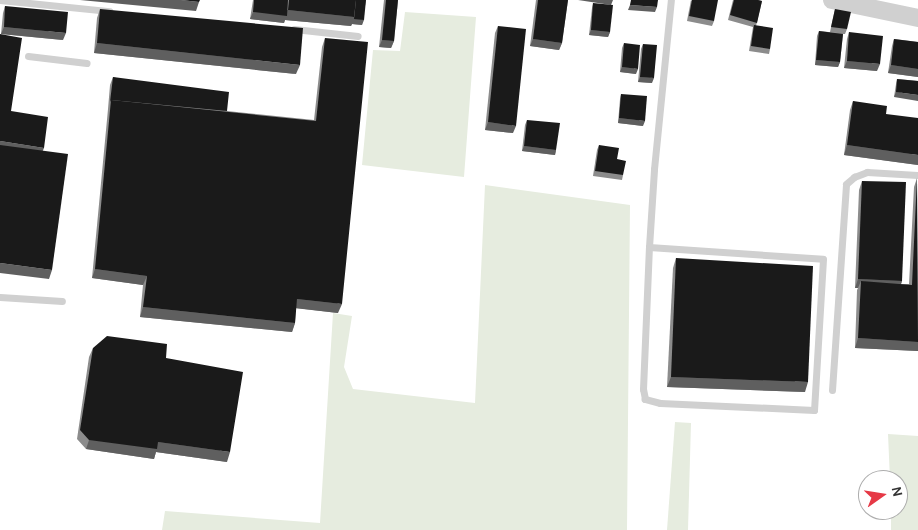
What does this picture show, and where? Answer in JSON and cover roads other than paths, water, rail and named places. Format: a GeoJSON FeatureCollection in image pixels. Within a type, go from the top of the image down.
{"type":"FeatureCollection","features":[{"type":"Feature","properties":{"kind":"street"},"geometry":{"type":"LineString","coordinates":[[832,0],[918,18]]}},
{"type":"Feature","properties":{"kind":"lane"},"geometry":{"type":"LineString","coordinates":[[0,0],[120,12]]}},
{"type":"Feature","properties":{"kind":"lane"},"geometry":{"type":"LineString","coordinates":[[649,246],[822,259],[814,410],[660,404],[645,399],[649,246],[671,0]]}},
{"type":"Feature","properties":{"kind":"lane"},"geometry":{"type":"LineString","coordinates":[[288,29],[358,36]]}},
{"type":"Feature","properties":{"kind":"lane"},"geometry":{"type":"LineString","coordinates":[[28,56],[87,64]]}},
{"type":"Feature","properties":{"kind":"lane"},"geometry":{"type":"LineString","coordinates":[[832,390],[846,184],[854,176],[867,172],[918,175]]}},
{"type":"Feature","properties":{"kind":"lane"},"geometry":{"type":"LineString","coordinates":[[0,297],[62,302]]}}]}
